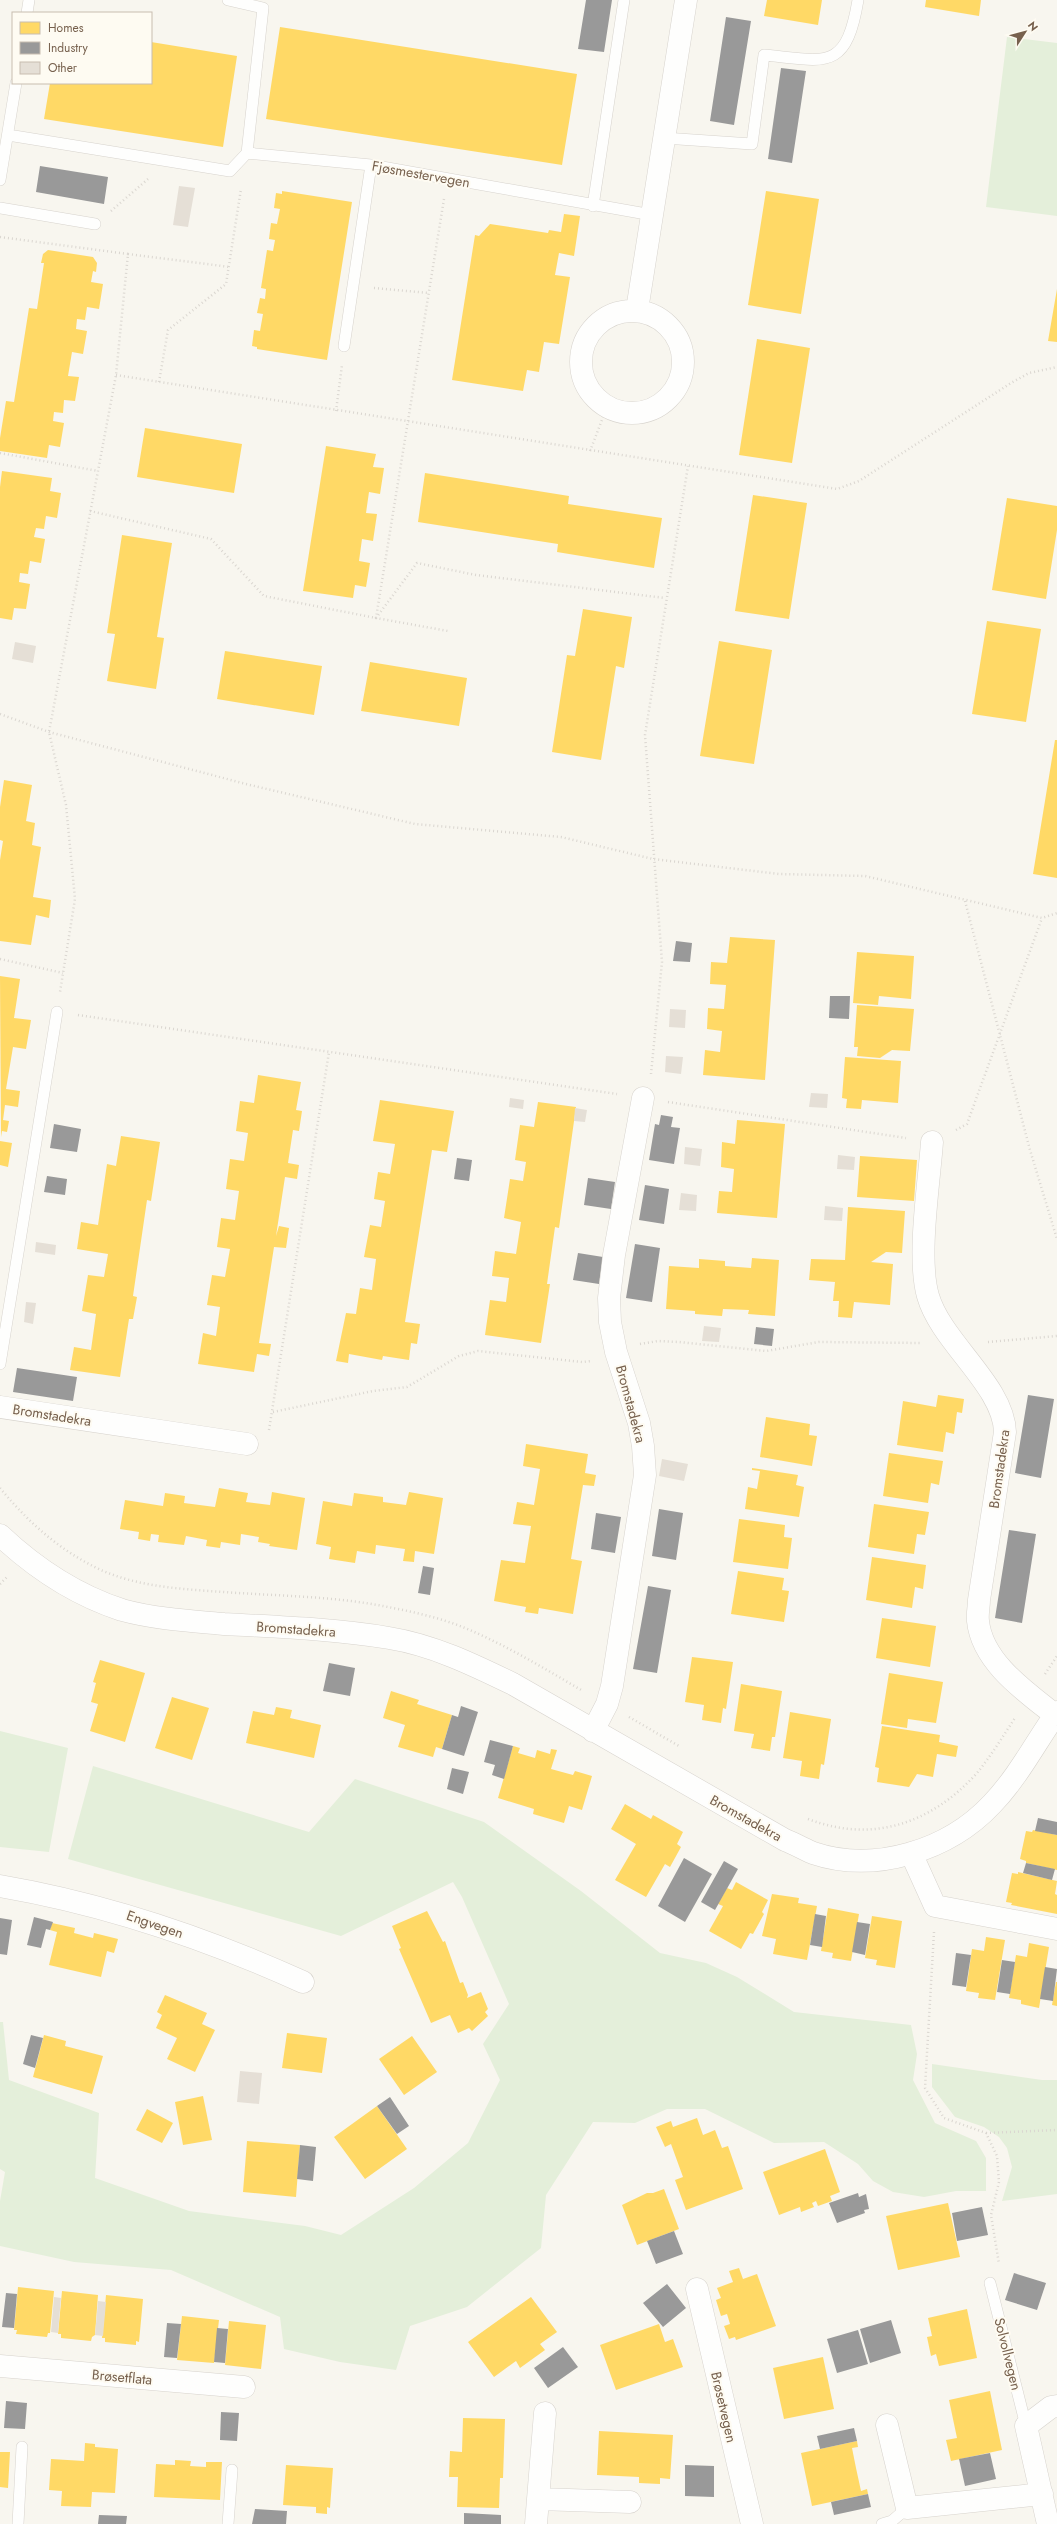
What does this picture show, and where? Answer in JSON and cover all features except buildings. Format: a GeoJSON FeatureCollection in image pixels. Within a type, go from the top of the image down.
{"type":"FeatureCollection","features":[{"type":"Feature","properties":{"kind":"street"},"geometry":{"type":"LineString","coordinates":[[637,310],[686,0]]}},
{"type":"Feature","properties":{"kind":"street"},"geometry":{"type":"LineString","coordinates":[[637,310],[652,314],[666,324],[677,336],[682,352],[683,369],[680,379],[668,398],[655,408],[634,413],[622,413],[607,407],[594,398],[585,385],[580,370],[581,354],[585,339],[594,326],[606,317],[621,311],[637,310]]}},
{"type":"Feature","properties":{"kind":"street","name":"Bromstadekra"},"geometry":{"type":"LineString","coordinates":[[593,1732],[608,1704],[612,1686],[645,1475],[643,1446],[639,1423],[616,1352],[610,1322],[609,1298],[614,1255],[646,1098]]}},
{"type":"Feature","properties":{"kind":"street","name":"Bromstadekra"},"geometry":{"type":"LineString","coordinates":[[0,1535],[25,1558],[55,1578],[90,1597],[122,1610],[190,1621],[354,1632],[391,1638],[434,1650],[473,1664],[513,1684],[593,1732],[785,1840],[814,1853],[841,1858],[876,1859],[911,1853],[933,1846],[955,1834],[992,1804],[1011,1782],[1056,1713],[1030,1696],[995,1660],[985,1645],[978,1622],[979,1600],[1006,1432],[1005,1421],[997,1401],[956,1344],[928,1298],[924,1281],[923,1266],[932,1142]]}},
{"type":"Feature","properties":{"kind":"street","name":"Bromstadekra"},"geometry":{"type":"LineString","coordinates":[[0,1407],[247,1444]]}},
{"type":"Feature","properties":{"kind":"street"},"geometry":{"type":"LineString","coordinates":[[911,1853],[935,1906],[1057,1929]]}},
{"type":"Feature","properties":{"kind":"street","name":"Engvegen"},"geometry":{"type":"LineString","coordinates":[[0,1886],[121,1913],[247,1957],[303,1982]]}},
{"type":"Feature","properties":{"kind":"street","name":"Brøsetvegen"},"geometry":{"type":"LineString","coordinates":[[697,2289],[752,2524]]}},
{"type":"Feature","properties":{"kind":"street","name":"Brøsetflata"},"geometry":{"type":"LineString","coordinates":[[0,2366],[244,2387]]}},
{"type":"Feature","properties":{"kind":"street"},"geometry":{"type":"LineString","coordinates":[[1026,2426],[1051,2407],[1057,2406]]}},
{"type":"Feature","properties":{"kind":"street"},"geometry":{"type":"LineString","coordinates":[[536,2524],[545,2413]]}},
{"type":"Feature","properties":{"kind":"street"},"geometry":{"type":"LineString","coordinates":[[887,2425],[907,2508],[1042,2494]]}},
{"type":"Feature","properties":{"kind":"street","name":"Solvollvegen"},"geometry":{"type":"LineString","coordinates":[[1026,2426],[1048,2524]]}},
{"type":"Feature","properties":{"kind":"street"},"geometry":{"type":"LineString","coordinates":[[538,2500],[630,2502]]}},
{"type":"Feature","properties":{"kind":"lane"},"geometry":{"type":"LineString","coordinates":[[27,12],[29,0]]}},
{"type":"Feature","properties":{"kind":"lane"},"geometry":{"type":"LineString","coordinates":[[8,135],[230,171],[246,153],[264,4],[228,0]]}},
{"type":"Feature","properties":{"kind":"lane"},"geometry":{"type":"LineString","coordinates":[[593,206],[624,0]]}},
{"type":"Feature","properties":{"kind":"lane"},"geometry":{"type":"LineString","coordinates":[[664,138],[752,144],[764,55],[813,60],[829,58],[843,49],[850,37],[858,0]]}},
{"type":"Feature","properties":{"kind":"lane"},"geometry":{"type":"LineString","coordinates":[[0,180],[16,84]]}},
{"type":"Feature","properties":{"kind":"lane","name":"Fjøsmestervegen"},"geometry":{"type":"LineString","coordinates":[[246,153],[372,165],[593,206],[652,215]]}},
{"type":"Feature","properties":{"kind":"lane"},"geometry":{"type":"LineString","coordinates":[[344,346],[372,165]]}},
{"type":"Feature","properties":{"kind":"lane"},"geometry":{"type":"LineString","coordinates":[[0,208],[95,224]]}},
{"type":"Feature","properties":{"kind":"lane"},"geometry":{"type":"LineString","coordinates":[[0,1364],[57,1012]]}},
{"type":"Feature","properties":{"kind":"lane","name":"Solvollvegen"},"geometry":{"type":"LineString","coordinates":[[990,2283],[1026,2426]]}},
{"type":"Feature","properties":{"kind":"lane"},"geometry":{"type":"LineString","coordinates":[[18,2524],[22,2447]]}},
{"type":"Feature","properties":{"kind":"lane"},"geometry":{"type":"LineString","coordinates":[[228,2524],[232,2470]]}},
{"type":"Feature","properties":{"kind":"lane"},"geometry":{"type":"LineString","coordinates":[[882,2524],[892,2521],[907,2508]]}},
{"type":"Feature","properties":{"kind":"path"},"geometry":{"type":"LineString","coordinates":[[159,382],[168,330],[226,284],[230,267],[246,153]]}},
{"type":"Feature","properties":{"kind":"path"},"geometry":{"type":"LineString","coordinates":[[95,224],[168,161]]}},
{"type":"Feature","properties":{"kind":"path"},"geometry":{"type":"LineString","coordinates":[[376,618],[409,423],[447,179]]}},
{"type":"Feature","properties":{"kind":"path"},"geometry":{"type":"LineString","coordinates":[[0,237],[230,267]]}},
{"type":"Feature","properties":{"kind":"path"},"geometry":{"type":"LineString","coordinates":[[128,254],[116,375],[49,732],[66,805],[74,899],[57,1012],[646,1098],[932,1142],[967,1124],[1042,918]]}},
{"type":"Feature","properties":{"kind":"path"},"geometry":{"type":"LineString","coordinates":[[353,286],[429,293]]}},
{"type":"Feature","properties":{"kind":"path"},"geometry":{"type":"LineString","coordinates":[[336,411],[344,346]]}},
{"type":"Feature","properties":{"kind":"path"},"geometry":{"type":"LineString","coordinates":[[116,375],[409,423],[836,489],[859,481],[1011,383],[1029,373],[1057,367]]}},
{"type":"Feature","properties":{"kind":"path"},"geometry":{"type":"LineString","coordinates":[[590,451],[607,407]]}},
{"type":"Feature","properties":{"kind":"path"},"geometry":{"type":"LineString","coordinates":[[0,453],[98,471]]}},
{"type":"Feature","properties":{"kind":"path"},"geometry":{"type":"LineString","coordinates":[[646,1098],[662,962],[644,735],[665,598],[688,466]]}},
{"type":"Feature","properties":{"kind":"path"},"geometry":{"type":"LineString","coordinates":[[90,511],[211,539],[264,596],[448,631]]}},
{"type":"Feature","properties":{"kind":"path"},"geometry":{"type":"LineString","coordinates":[[376,618],[417,563],[476,575],[665,598]]}},
{"type":"Feature","properties":{"kind":"path"},"geometry":{"type":"LineString","coordinates":[[0,714],[49,732],[238,782],[415,824],[561,837],[653,859],[780,874],[865,876],[965,901],[1042,918],[1057,913]]}},
{"type":"Feature","properties":{"kind":"path"},"geometry":{"type":"LineString","coordinates":[[965,901],[1000,1030],[1030,1150],[1057,1239]]}},
{"type":"Feature","properties":{"kind":"path"},"geometry":{"type":"LineString","coordinates":[[0,959],[63,973]]}},
{"type":"Feature","properties":{"kind":"path"},"geometry":{"type":"LineString","coordinates":[[247,1444],[255,1443],[266,1435],[270,1428],[329,1052]]}},
{"type":"Feature","properties":{"kind":"path"},"geometry":{"type":"LineString","coordinates":[[273,1412],[373,1391],[407,1387],[459,1356],[478,1351],[582,1362],[602,1359],[616,1352],[658,1341],[766,1351],[834,1341],[956,1344],[1031,1340],[1057,1336]]}},
{"type":"Feature","properties":{"kind":"path"},"geometry":{"type":"LineString","coordinates":[[935,1906],[925,2088],[944,2118],[986,2133],[1057,2130]]}},
{"type":"Feature","properties":{"kind":"path"},"geometry":{"type":"LineString","coordinates":[[986,2133],[997,2156],[998,2182],[991,2214],[1001,2274],[990,2283]]}},
{"type":"Feature","properties":{"kind":"green space"},"geometry":{"type":"Polygon","coordinates":[[[1007,37],[1057,43],[1057,216],[986,207],[1007,37]]]}},
{"type":"Feature","properties":{"kind":"green space"},"geometry":{"type":"Polygon","coordinates":[[[0,1731],[68,1748],[49,1852],[0,1847],[0,1731]]]}},
{"type":"Feature","properties":{"kind":"green space"},"geometry":{"type":"Polygon","coordinates":[[[93,1766],[309,1832],[355,1779],[484,1822],[581,1891],[660,1953],[706,1963],[737,1977],[794,2012],[911,2025],[917,2054],[913,2080],[935,2123],[976,2141],[986,2158],[986,2191],[956,2191],[924,2197],[893,2192],[873,2181],[858,2164],[824,2142],[774,2143],[705,2109],[667,2109],[635,2123],[593,2122],[546,2195],[541,2248],[467,2307],[410,2326],[396,2370],[340,2362],[284,2349],[280,2317],[171,2270],[74,2262],[0,2246],[0,2201],[5,2172],[0,2169],[0,2022],[3,2022],[9,2080],[99,2113],[95,2178],[189,2211],[305,2226],[341,2235],[414,2188],[468,2143],[500,2080],[483,2044],[509,2004],[462,1897],[453,1882],[341,1936],[68,1859],[93,1766]]]}},
{"type":"Feature","properties":{"kind":"green space"},"geometry":{"type":"Polygon","coordinates":[[[932,2064],[1042,2080],[1057,2080],[1057,2194],[1002,2201],[1012,2167],[1007,2148],[999,2137],[984,2127],[955,2117],[932,2087],[932,2064]]]}}]}
